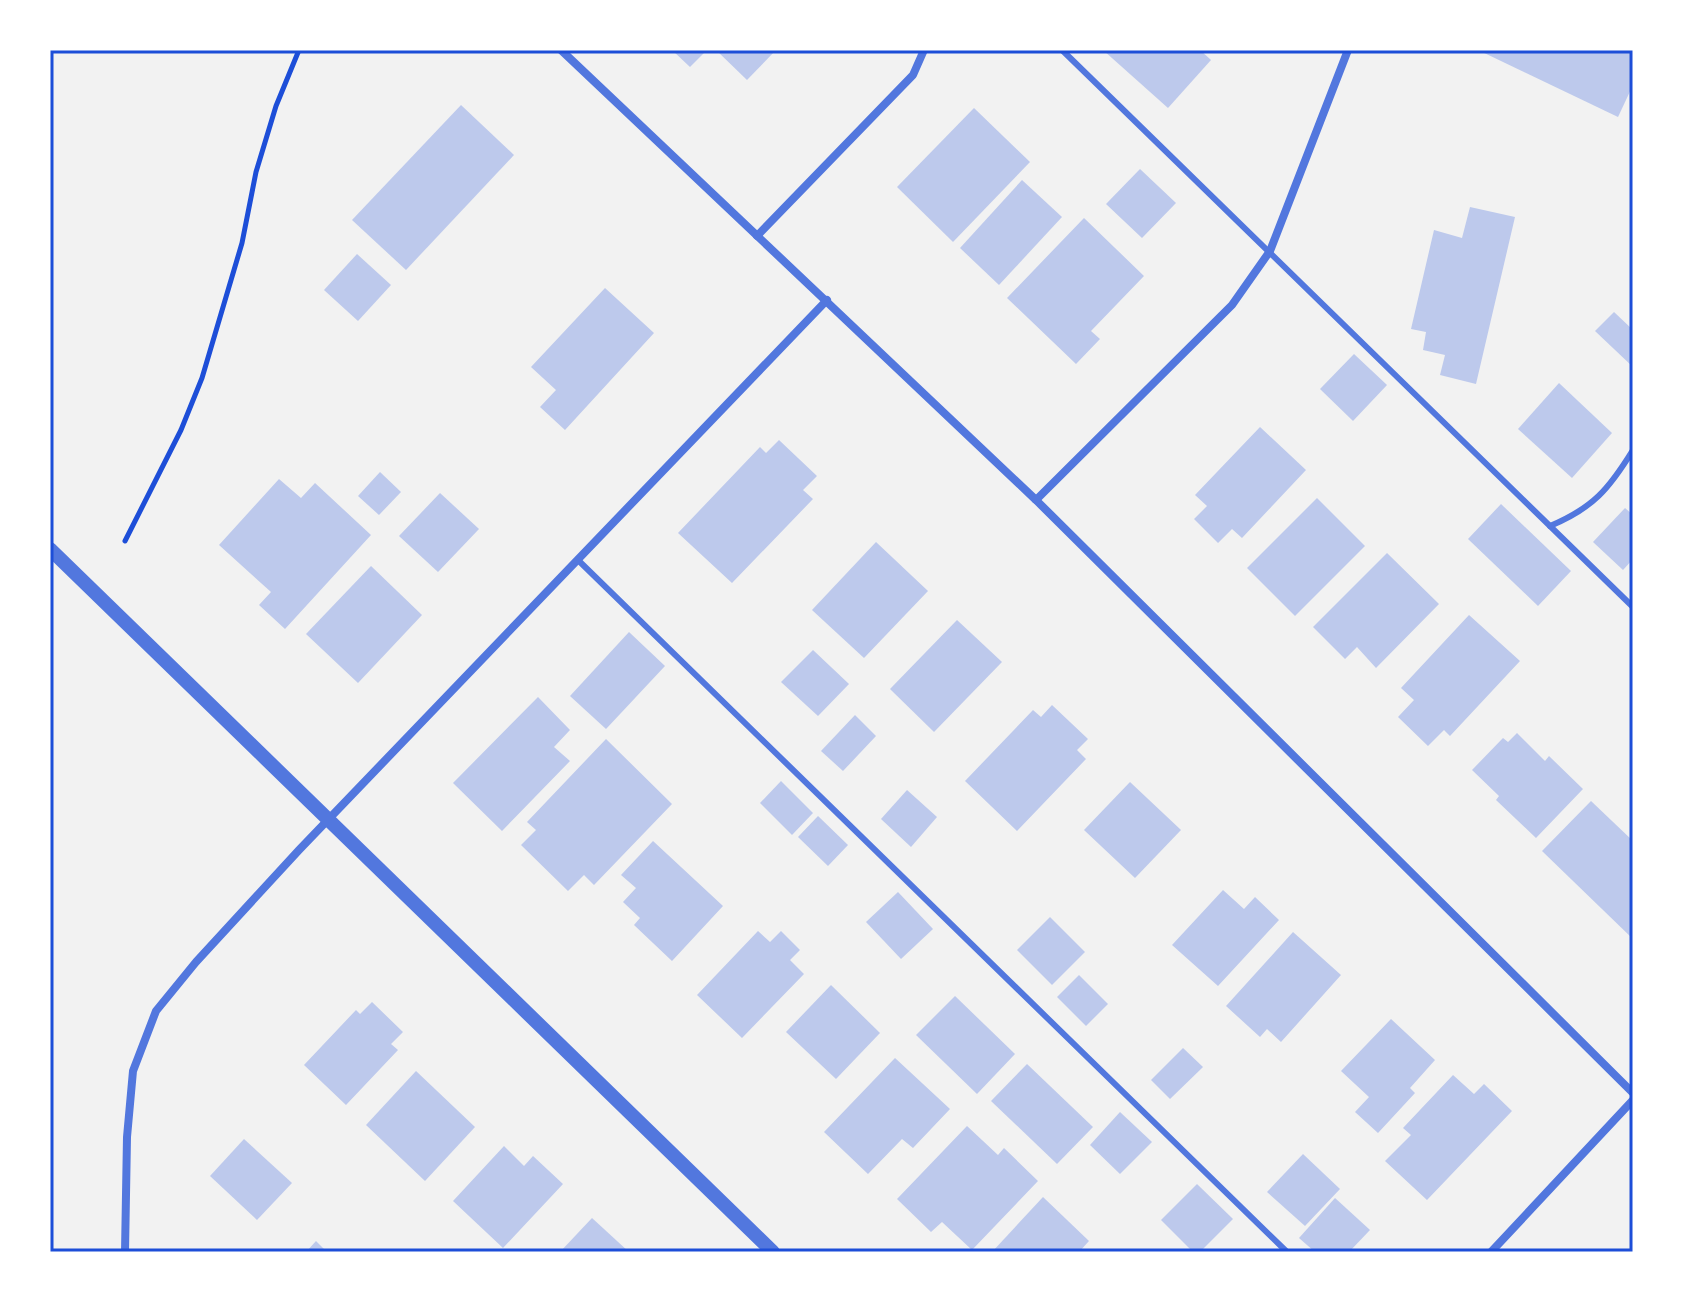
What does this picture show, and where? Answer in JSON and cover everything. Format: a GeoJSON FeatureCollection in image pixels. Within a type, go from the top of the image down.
{"type":"FeatureCollection","features":[{"type":"Feature","properties":{"kind":"street"},"geometry":{"type":"LineString","coordinates":[[561,50],[1036,500],[1633,1093]]}},
{"type":"Feature","properties":{"kind":"street"},"geometry":{"type":"LineString","coordinates":[[757,236],[913,75],[924,50]]}},
{"type":"Feature","properties":{"kind":"street"},"geometry":{"type":"LineString","coordinates":[[1036,500],[1232,305],[1270,251],[1348,50]]}},
{"type":"Feature","properties":{"kind":"street"},"geometry":{"type":"LineString","coordinates":[[125,1252],[127,1137],[133,1071],[156,1011],[196,962],[327,821],[580,562],[827,300]]}},
{"type":"Feature","properties":{"kind":"street"},"geometry":{"type":"LineString","coordinates":[[50,549],[773,1252]]}},
{"type":"Feature","properties":{"kind":"street"},"geometry":{"type":"LineString","coordinates":[[1491,1252],[1633,1100]]}},
{"type":"Feature","properties":{"kind":"lane"},"geometry":{"type":"LineString","coordinates":[[1062,50],[1633,607]]}},
{"type":"Feature","properties":{"kind":"lane"},"geometry":{"type":"LineString","coordinates":[[1550,526],[1579,514],[1608,489],[1633,450]]}},
{"type":"Feature","properties":{"kind":"lane"},"geometry":{"type":"LineString","coordinates":[[580,562],[1287,1252]]}},
{"type":"Feature","properties":{"kind":"path"},"geometry":{"type":"LineString","coordinates":[[125,541],[181,430],[202,378],[242,243],[256,172],[276,106],[299,50]]}},
{"type":"Feature","properties":{"kind":"building"},"geometry":{"type":"Polygon","coordinates":[[[672,50],[707,50],[690,67],[672,50]]]}},
{"type":"Feature","properties":{"kind":"building"},"geometry":{"type":"Polygon","coordinates":[[[716,50],[776,50],[747,80],[716,50]]]}},
{"type":"Feature","properties":{"kind":"building"},"geometry":{"type":"Polygon","coordinates":[[[1103,50],[1200,50],[1211,60],[1168,108],[1103,50]]]}},
{"type":"Feature","properties":{"kind":"building"},"geometry":{"type":"Polygon","coordinates":[[[1478,50],[1633,50],[1633,85],[1618,117],[1478,50]]]}},
{"type":"Feature","properties":{"kind":"building"},"geometry":{"type":"Polygon","coordinates":[[[461,105],[514,155],[406,270],[352,220],[461,105]]]}},
{"type":"Feature","properties":{"kind":"building"},"geometry":{"type":"Polygon","coordinates":[[[974,108],[1030,162],[953,242],[897,187],[974,108]]]}},
{"type":"Feature","properties":{"kind":"building"},"geometry":{"type":"Polygon","coordinates":[[[1140,169],[1176,203],[1142,238],[1106,204],[1140,169]]]}},
{"type":"Feature","properties":{"kind":"building"},"geometry":{"type":"Polygon","coordinates":[[[1022,180],[1062,217],[999,285],[960,248],[1022,180]]]}},
{"type":"Feature","properties":{"kind":"building"},"geometry":{"type":"Polygon","coordinates":[[[1470,207],[1515,217],[1476,384],[1440,375],[1445,355],[1423,350],[1426,332],[1411,329],[1434,230],[1462,238],[1470,207]]]}},
{"type":"Feature","properties":{"kind":"building"},"geometry":{"type":"Polygon","coordinates":[[[1084,218],[1144,276],[1091,331],[1100,339],[1076,364],[1007,298],[1084,218]]]}},
{"type":"Feature","properties":{"kind":"building"},"geometry":{"type":"Polygon","coordinates":[[[357,254],[391,285],[358,321],[324,290],[357,254]]]}},
{"type":"Feature","properties":{"kind":"building"},"geometry":{"type":"Polygon","coordinates":[[[605,288],[654,333],[565,430],[540,407],[556,390],[531,367],[605,288]]]}},
{"type":"Feature","properties":{"kind":"building"},"geometry":{"type":"Polygon","coordinates":[[[1614,312],[1633,330],[1633,367],[1595,331],[1614,312]]]}},
{"type":"Feature","properties":{"kind":"building"},"geometry":{"type":"Polygon","coordinates":[[[1354,354],[1387,385],[1353,421],[1320,389],[1354,354]]]}},
{"type":"Feature","properties":{"kind":"building"},"geometry":{"type":"Polygon","coordinates":[[[1559,383],[1612,433],[1572,478],[1518,429],[1559,383]]]}},
{"type":"Feature","properties":{"kind":"building"},"geometry":{"type":"Polygon","coordinates":[[[1260,427],[1306,470],[1242,538],[1232,529],[1218,543],[1194,519],[1207,506],[1195,495],[1260,427]]]}},
{"type":"Feature","properties":{"kind":"building"},"geometry":{"type":"Polygon","coordinates":[[[779,440],[817,476],[803,490],[813,499],[732,583],[678,533],[760,447],[766,453],[779,440]]]}},
{"type":"Feature","properties":{"kind":"building"},"geometry":{"type":"Polygon","coordinates":[[[380,472],[401,492],[379,515],[358,496],[380,472]]]}},
{"type":"Feature","properties":{"kind":"building"},"geometry":{"type":"Polygon","coordinates":[[[279,479],[301,498],[315,483],[371,535],[285,629],[259,605],[271,592],[219,545],[279,479]]]}},
{"type":"Feature","properties":{"kind":"building"},"geometry":{"type":"Polygon","coordinates":[[[440,493],[479,529],[438,572],[399,536],[440,493]]]}},
{"type":"Feature","properties":{"kind":"building"},"geometry":{"type":"Polygon","coordinates":[[[1317,498],[1365,546],[1295,616],[1247,568],[1317,498]]]}},
{"type":"Feature","properties":{"kind":"building"},"geometry":{"type":"Polygon","coordinates":[[[1501,504],[1571,571],[1538,606],[1468,539],[1501,504]]]}},
{"type":"Feature","properties":{"kind":"building"},"geometry":{"type":"Polygon","coordinates":[[[1625,508],[1633,515],[1633,559],[1623,570],[1593,542],[1625,508]]]}},
{"type":"Feature","properties":{"kind":"building"},"geometry":{"type":"Polygon","coordinates":[[[876,542],[928,591],[864,658],[812,610],[876,542]]]}},
{"type":"Feature","properties":{"kind":"building"},"geometry":{"type":"Polygon","coordinates":[[[1387,553],[1439,604],[1376,668],[1357,647],[1345,659],[1313,627],[1387,553]]]}},
{"type":"Feature","properties":{"kind":"building"},"geometry":{"type":"Polygon","coordinates":[[[371,566],[422,615],[358,683],[306,634],[371,566]]]}},
{"type":"Feature","properties":{"kind":"building"},"geometry":{"type":"Polygon","coordinates":[[[1469,615],[1520,661],[1450,736],[1444,730],[1428,746],[1398,717],[1414,700],[1401,688],[1469,615]]]}},
{"type":"Feature","properties":{"kind":"building"},"geometry":{"type":"Polygon","coordinates":[[[957,620],[1002,662],[934,732],[890,689],[957,620]]]}},
{"type":"Feature","properties":{"kind":"building"},"geometry":{"type":"Polygon","coordinates":[[[629,632],[665,666],[606,729],[570,696],[629,632]]]}},
{"type":"Feature","properties":{"kind":"building"},"geometry":{"type":"Polygon","coordinates":[[[813,650],[849,684],[818,716],[781,682],[813,650]]]}},
{"type":"Feature","properties":{"kind":"building"},"geometry":{"type":"Polygon","coordinates":[[[538,697],[570,730],[554,747],[570,761],[502,831],[453,783],[538,697]]]}},
{"type":"Feature","properties":{"kind":"building"},"geometry":{"type":"Polygon","coordinates":[[[1052,705],[1088,739],[1077,750],[1086,759],[1017,831],[965,781],[1033,710],[1041,717],[1052,705]]]}},
{"type":"Feature","properties":{"kind":"building"},"geometry":{"type":"Polygon","coordinates":[[[855,715],[876,736],[843,771],[821,751],[855,715]]]}},
{"type":"Feature","properties":{"kind":"building"},"geometry":{"type":"Polygon","coordinates":[[[1517,733],[1545,761],[1549,756],[1583,789],[1536,838],[1496,800],[1499,796],[1472,770],[1503,738],[1508,742],[1517,733]]]}},
{"type":"Feature","properties":{"kind":"building"},"geometry":{"type":"Polygon","coordinates":[[[606,739],[672,804],[594,885],[584,875],[568,891],[521,845],[536,830],[527,822],[606,739]]]}},
{"type":"Feature","properties":{"kind":"building"},"geometry":{"type":"Polygon","coordinates":[[[781,781],[813,813],[792,835],[760,803],[781,781]]]}},
{"type":"Feature","properties":{"kind":"building"},"geometry":{"type":"Polygon","coordinates":[[[1130,782],[1181,830],[1135,878],[1084,830],[1130,782]]]}},
{"type":"Feature","properties":{"kind":"building"},"geometry":{"type":"Polygon","coordinates":[[[907,790],[937,817],[911,847],[881,819],[907,790]]]}},
{"type":"Feature","properties":{"kind":"building"},"geometry":{"type":"Polygon","coordinates":[[[1591,801],[1633,841],[1633,939],[1542,851],[1591,801]]]}},
{"type":"Feature","properties":{"kind":"building"},"geometry":{"type":"Polygon","coordinates":[[[818,816],[848,845],[828,866],[798,837],[818,816]]]}},
{"type":"Feature","properties":{"kind":"building"},"geometry":{"type":"Polygon","coordinates":[[[653,841],[723,906],[672,961],[634,925],[640,918],[623,902],[636,888],[621,875],[653,841]]]}},
{"type":"Feature","properties":{"kind":"building"},"geometry":{"type":"Polygon","coordinates":[[[1223,890],[1244,909],[1255,897],[1279,920],[1218,986],[1172,945],[1223,890]]]}},
{"type":"Feature","properties":{"kind":"building"},"geometry":{"type":"Polygon","coordinates":[[[898,892],[933,929],[901,959],[866,922],[898,892]]]}},
{"type":"Feature","properties":{"kind":"building"},"geometry":{"type":"Polygon","coordinates":[[[1050,917],[1085,952],[1052,985],[1017,950],[1050,917]]]}},
{"type":"Feature","properties":{"kind":"building"},"geometry":{"type":"Polygon","coordinates":[[[758,931],[770,942],[781,931],[800,950],[790,960],[804,974],[742,1038],[697,995],[758,931]]]}},
{"type":"Feature","properties":{"kind":"building"},"geometry":{"type":"Polygon","coordinates":[[[1293,932],[1341,975],[1281,1042],[1267,1029],[1260,1037],[1226,1006],[1293,932]]]}},
{"type":"Feature","properties":{"kind":"building"},"geometry":{"type":"Polygon","coordinates":[[[1079,975],[1108,1004],[1086,1026],[1057,997],[1079,975]]]}},
{"type":"Feature","properties":{"kind":"building"},"geometry":{"type":"Polygon","coordinates":[[[831,985],[880,1033],[836,1079],[786,1032],[831,985]]]}},
{"type":"Feature","properties":{"kind":"building"},"geometry":{"type":"Polygon","coordinates":[[[955,996],[1015,1054],[977,1094],[916,1035],[955,996]]]}},
{"type":"Feature","properties":{"kind":"building"},"geometry":{"type":"Polygon","coordinates":[[[372,1002],[403,1032],[391,1044],[398,1050],[346,1105],[304,1065],[356,1010],[360,1014],[372,1002]]]}},
{"type":"Feature","properties":{"kind":"building"},"geometry":{"type":"Polygon","coordinates":[[[1391,1019],[1435,1060],[1410,1088],[1415,1093],[1378,1133],[1355,1112],[1369,1097],[1341,1071],[1391,1019]]]}},
{"type":"Feature","properties":{"kind":"building"},"geometry":{"type":"Polygon","coordinates":[[[1183,1048],[1203,1067],[1170,1099],[1151,1080],[1183,1048]]]}},
{"type":"Feature","properties":{"kind":"building"},"geometry":{"type":"Polygon","coordinates":[[[895,1058],[950,1109],[913,1148],[902,1139],[868,1174],[824,1132],[895,1058]]]}},
{"type":"Feature","properties":{"kind":"building"},"geometry":{"type":"Polygon","coordinates":[[[1027,1064],[1093,1127],[1057,1164],[991,1101],[1027,1064]]]}},
{"type":"Feature","properties":{"kind":"building"},"geometry":{"type":"Polygon","coordinates":[[[416,1071],[475,1127],[425,1181],[366,1125],[416,1071]]]}},
{"type":"Feature","properties":{"kind":"building"},"geometry":{"type":"Polygon","coordinates":[[[1453,1075],[1474,1094],[1484,1084],[1512,1111],[1427,1200],[1385,1161],[1411,1135],[1403,1128],[1453,1075]]]}},
{"type":"Feature","properties":{"kind":"building"},"geometry":{"type":"Polygon","coordinates":[[[1120,1112],[1152,1142],[1120,1174],[1090,1145],[1120,1112]]]}},
{"type":"Feature","properties":{"kind":"building"},"geometry":{"type":"Polygon","coordinates":[[[967,1126],[998,1155],[1004,1148],[1038,1181],[972,1250],[942,1222],[931,1232],[897,1199],[967,1126]]]}},
{"type":"Feature","properties":{"kind":"building"},"geometry":{"type":"Polygon","coordinates":[[[244,1139],[292,1183],[257,1220],[210,1176],[244,1139]]]}},
{"type":"Feature","properties":{"kind":"building"},"geometry":{"type":"Polygon","coordinates":[[[504,1146],[524,1166],[533,1156],[563,1184],[503,1248],[453,1201],[504,1146]]]}},
{"type":"Feature","properties":{"kind":"building"},"geometry":{"type":"Polygon","coordinates":[[[1303,1154],[1340,1189],[1305,1226],[1267,1192],[1303,1154]]]}},
{"type":"Feature","properties":{"kind":"building"},"geometry":{"type":"Polygon","coordinates":[[[1197,1184],[1233,1219],[1200,1252],[1193,1252],[1161,1220],[1197,1184]]]}},
{"type":"Feature","properties":{"kind":"building"},"geometry":{"type":"Polygon","coordinates":[[[1043,1197],[1089,1241],[1079,1252],[992,1252],[1043,1197]]]}},
{"type":"Feature","properties":{"kind":"building"},"geometry":{"type":"Polygon","coordinates":[[[1335,1198],[1370,1230],[1349,1252],[1315,1252],[1299,1238],[1335,1198]]]}},
{"type":"Feature","properties":{"kind":"building"},"geometry":{"type":"Polygon","coordinates":[[[592,1218],[629,1252],[560,1252],[592,1218]]]}},
{"type":"Feature","properties":{"kind":"building"},"geometry":{"type":"Polygon","coordinates":[[[316,1241],[327,1252],[306,1252],[316,1241]]]}}]}
